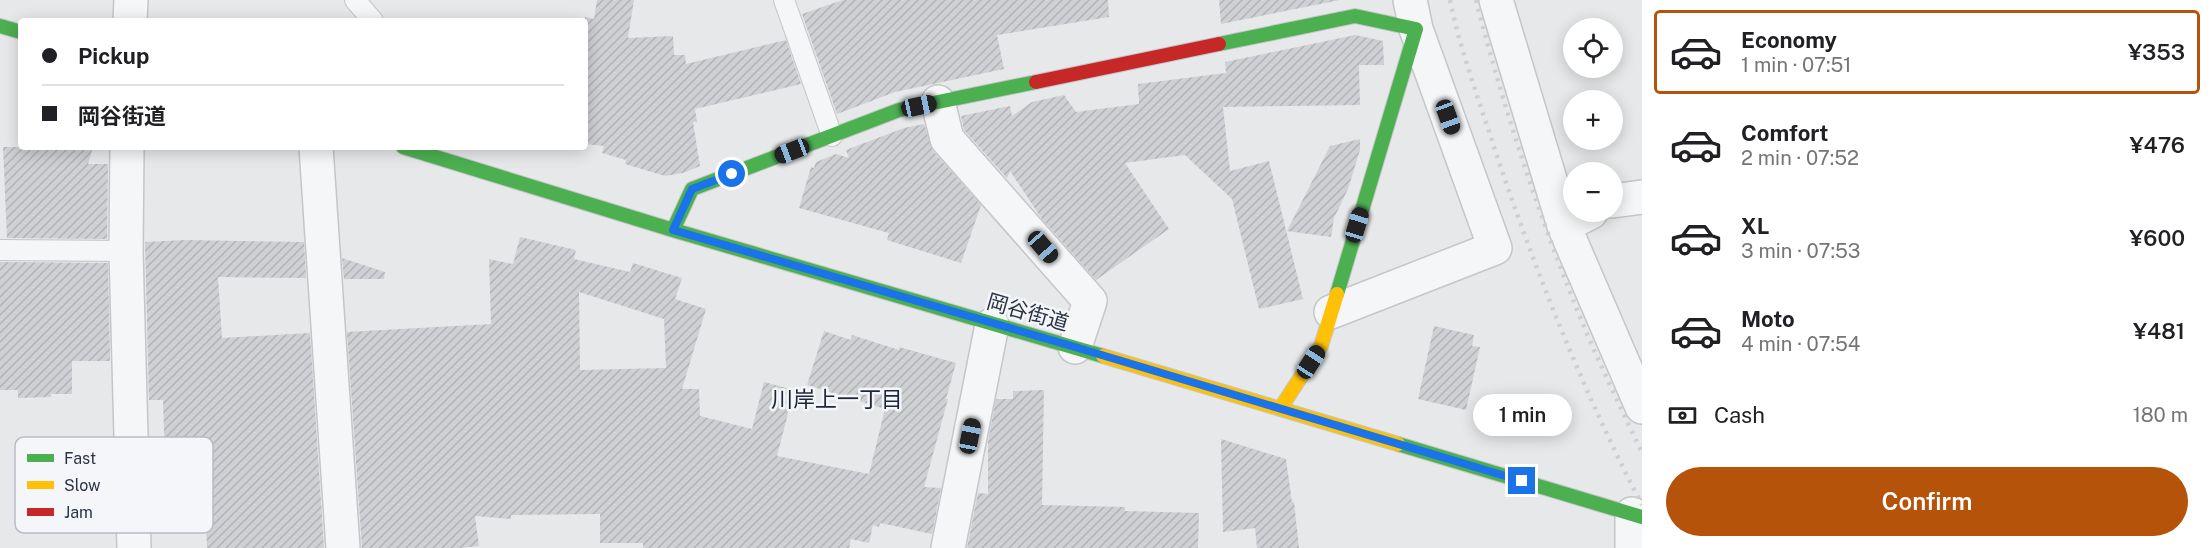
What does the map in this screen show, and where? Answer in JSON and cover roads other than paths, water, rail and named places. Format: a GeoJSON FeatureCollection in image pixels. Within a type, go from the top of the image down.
{"type":"FeatureCollection","features":[{"type":"Feature","properties":{"kind":"main road"},"geometry":{"type":"LineString","coordinates":[[673,230],[692,189],[899,110],[1355,16],[1413,15],[1321,346],[1280,409]]}},
{"type":"Feature","properties":{"kind":"main road"},"geometry":{"type":"LineString","coordinates":[[0,26],[18,31]]}},
{"type":"Feature","properties":{"kind":"main road","name":"岡谷街道"},"geometry":{"type":"LineString","coordinates":[[424,150],[466,156],[673,230],[1637,515]]}},
{"type":"Feature","properties":{"kind":"street"},"geometry":{"type":"LineString","coordinates":[[130,18],[131,0]]}},
{"type":"Feature","properties":{"kind":"street"},"geometry":{"type":"LineString","coordinates":[[1496,0],[1563,181]]}},
{"type":"Feature","properties":{"kind":"street"},"geometry":{"type":"LineString","coordinates":[[1331,312],[1495,248],[1413,15]]}},
{"type":"Feature","properties":{"kind":"street"},"geometry":{"type":"LineString","coordinates":[[938,102],[947,139],[1090,301],[1075,347]]}},
{"type":"Feature","properties":{"kind":"street"},"geometry":{"type":"LineString","coordinates":[[127,150],[126,250],[131,437]]}},
{"type":"Feature","properties":{"kind":"street"},"geometry":{"type":"LineString","coordinates":[[316,150],[343,548]]}},
{"type":"Feature","properties":{"kind":"street"},"geometry":{"type":"LineString","coordinates":[[1623,200],[1642,197]]}},
{"type":"Feature","properties":{"kind":"street"},"geometry":{"type":"LineString","coordinates":[[1578,222],[1642,407]]}},
{"type":"Feature","properties":{"kind":"street"},"geometry":{"type":"LineString","coordinates":[[948,548],[992,324]]}},
{"type":"Feature","properties":{"kind":"street"},"geometry":{"type":"LineString","coordinates":[[1632,548],[1637,515]]}},
{"type":"Feature","properties":{"kind":"street"},"geometry":{"type":"LineString","coordinates":[[134,533],[134,548]]}},
{"type":"Feature","properties":{"kind":"lane"},"geometry":{"type":"LineString","coordinates":[[355,0],[370,18]]}},
{"type":"Feature","properties":{"kind":"lane"},"geometry":{"type":"LineString","coordinates":[[784,0],[832,136]]}},
{"type":"Feature","properties":{"kind":"lane"},"geometry":{"type":"LineString","coordinates":[[0,250],[126,250]]}},
{"type":"Feature","properties":{"kind":"railway"},"geometry":{"type":"LineString","coordinates":[[1450,0],[1475,91],[1542,282],[1599,417],[1642,505]]}},
{"type":"Feature","properties":{"kind":"railway"},"geometry":{"type":"LineString","coordinates":[[1476,0],[1509,118],[1563,274],[1585,330],[1642,453]]}},
{"type":"Feature","properties":{"kind":"district","name":"川岸上一丁目"},"geometry":{"type":"Point","coordinates":[837,399]}}]}
